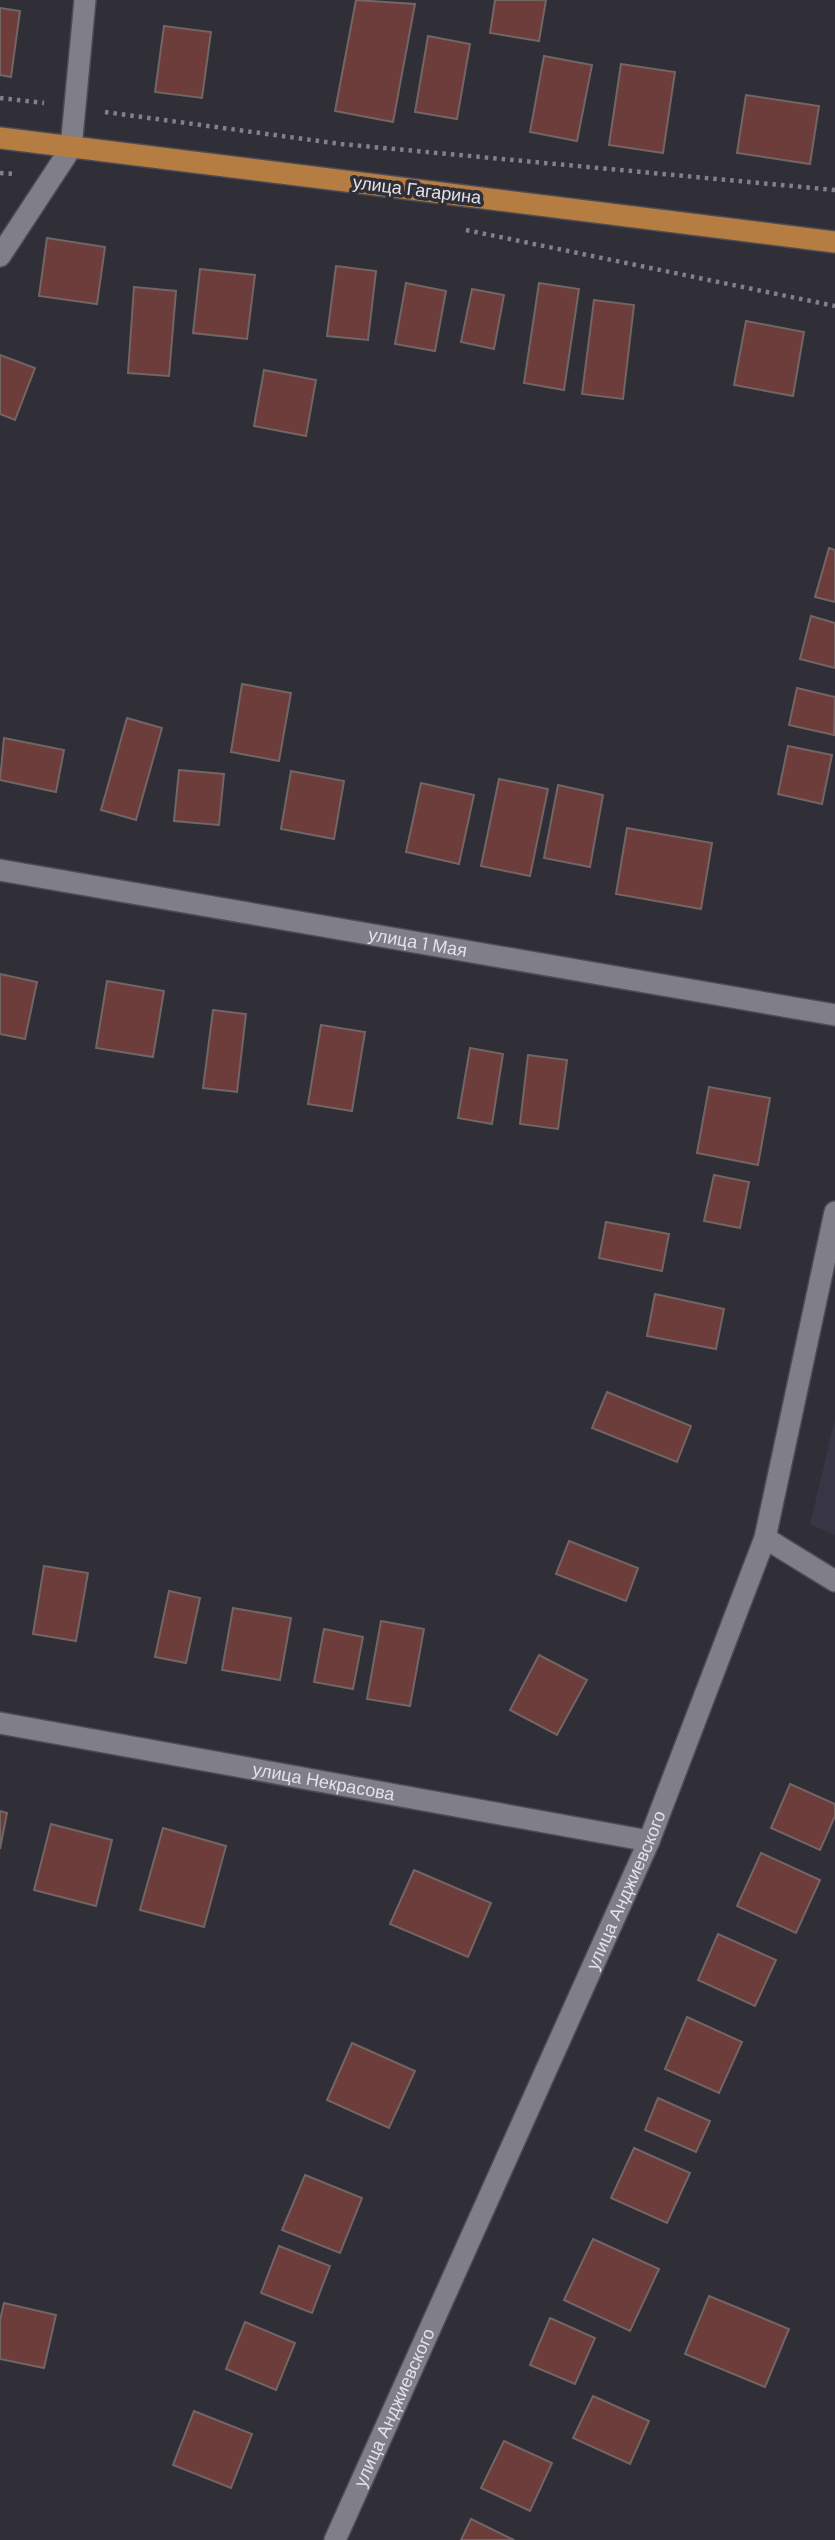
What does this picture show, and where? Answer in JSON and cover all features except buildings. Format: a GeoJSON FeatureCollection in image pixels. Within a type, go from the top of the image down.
{"type":"FeatureCollection","features":[{"type":"Feature","properties":{"kind":"main road","name":"улица Гагарина"},"geometry":{"type":"LineString","coordinates":[[0,138],[835,242]]}},
{"type":"Feature","properties":{"kind":"street"},"geometry":{"type":"LineString","coordinates":[[0,256],[71,148],[85,0]]}},
{"type":"Feature","properties":{"kind":"street","name":"улица 1 Мая"},"geometry":{"type":"LineString","coordinates":[[0,870],[835,1015]]}},
{"type":"Feature","properties":{"kind":"street","name":"улица Анджиевского"},"geometry":{"type":"LineString","coordinates":[[335,2540],[649,1841],[765,1538],[835,1212]]}},
{"type":"Feature","properties":{"kind":"street"},"geometry":{"type":"LineString","coordinates":[[765,1538],[835,1581]]}},
{"type":"Feature","properties":{"kind":"street","name":"улица Некрасова"},"geometry":{"type":"LineString","coordinates":[[0,1723],[649,1841]]}},
{"type":"Feature","properties":{"kind":"path"},"geometry":{"type":"LineString","coordinates":[[0,97],[341,144],[835,190]]}},
{"type":"Feature","properties":{"kind":"path"},"geometry":{"type":"LineString","coordinates":[[0,173],[50,178]]}},
{"type":"Feature","properties":{"kind":"path"},"geometry":{"type":"LineString","coordinates":[[460,229],[835,306]]}},
{"type":"Feature","properties":{"kind":"shaded area"},"geometry":{"type":"Polygon","coordinates":[[[835,1419],[835,1535],[810,1524],[835,1419]]]}}]}
